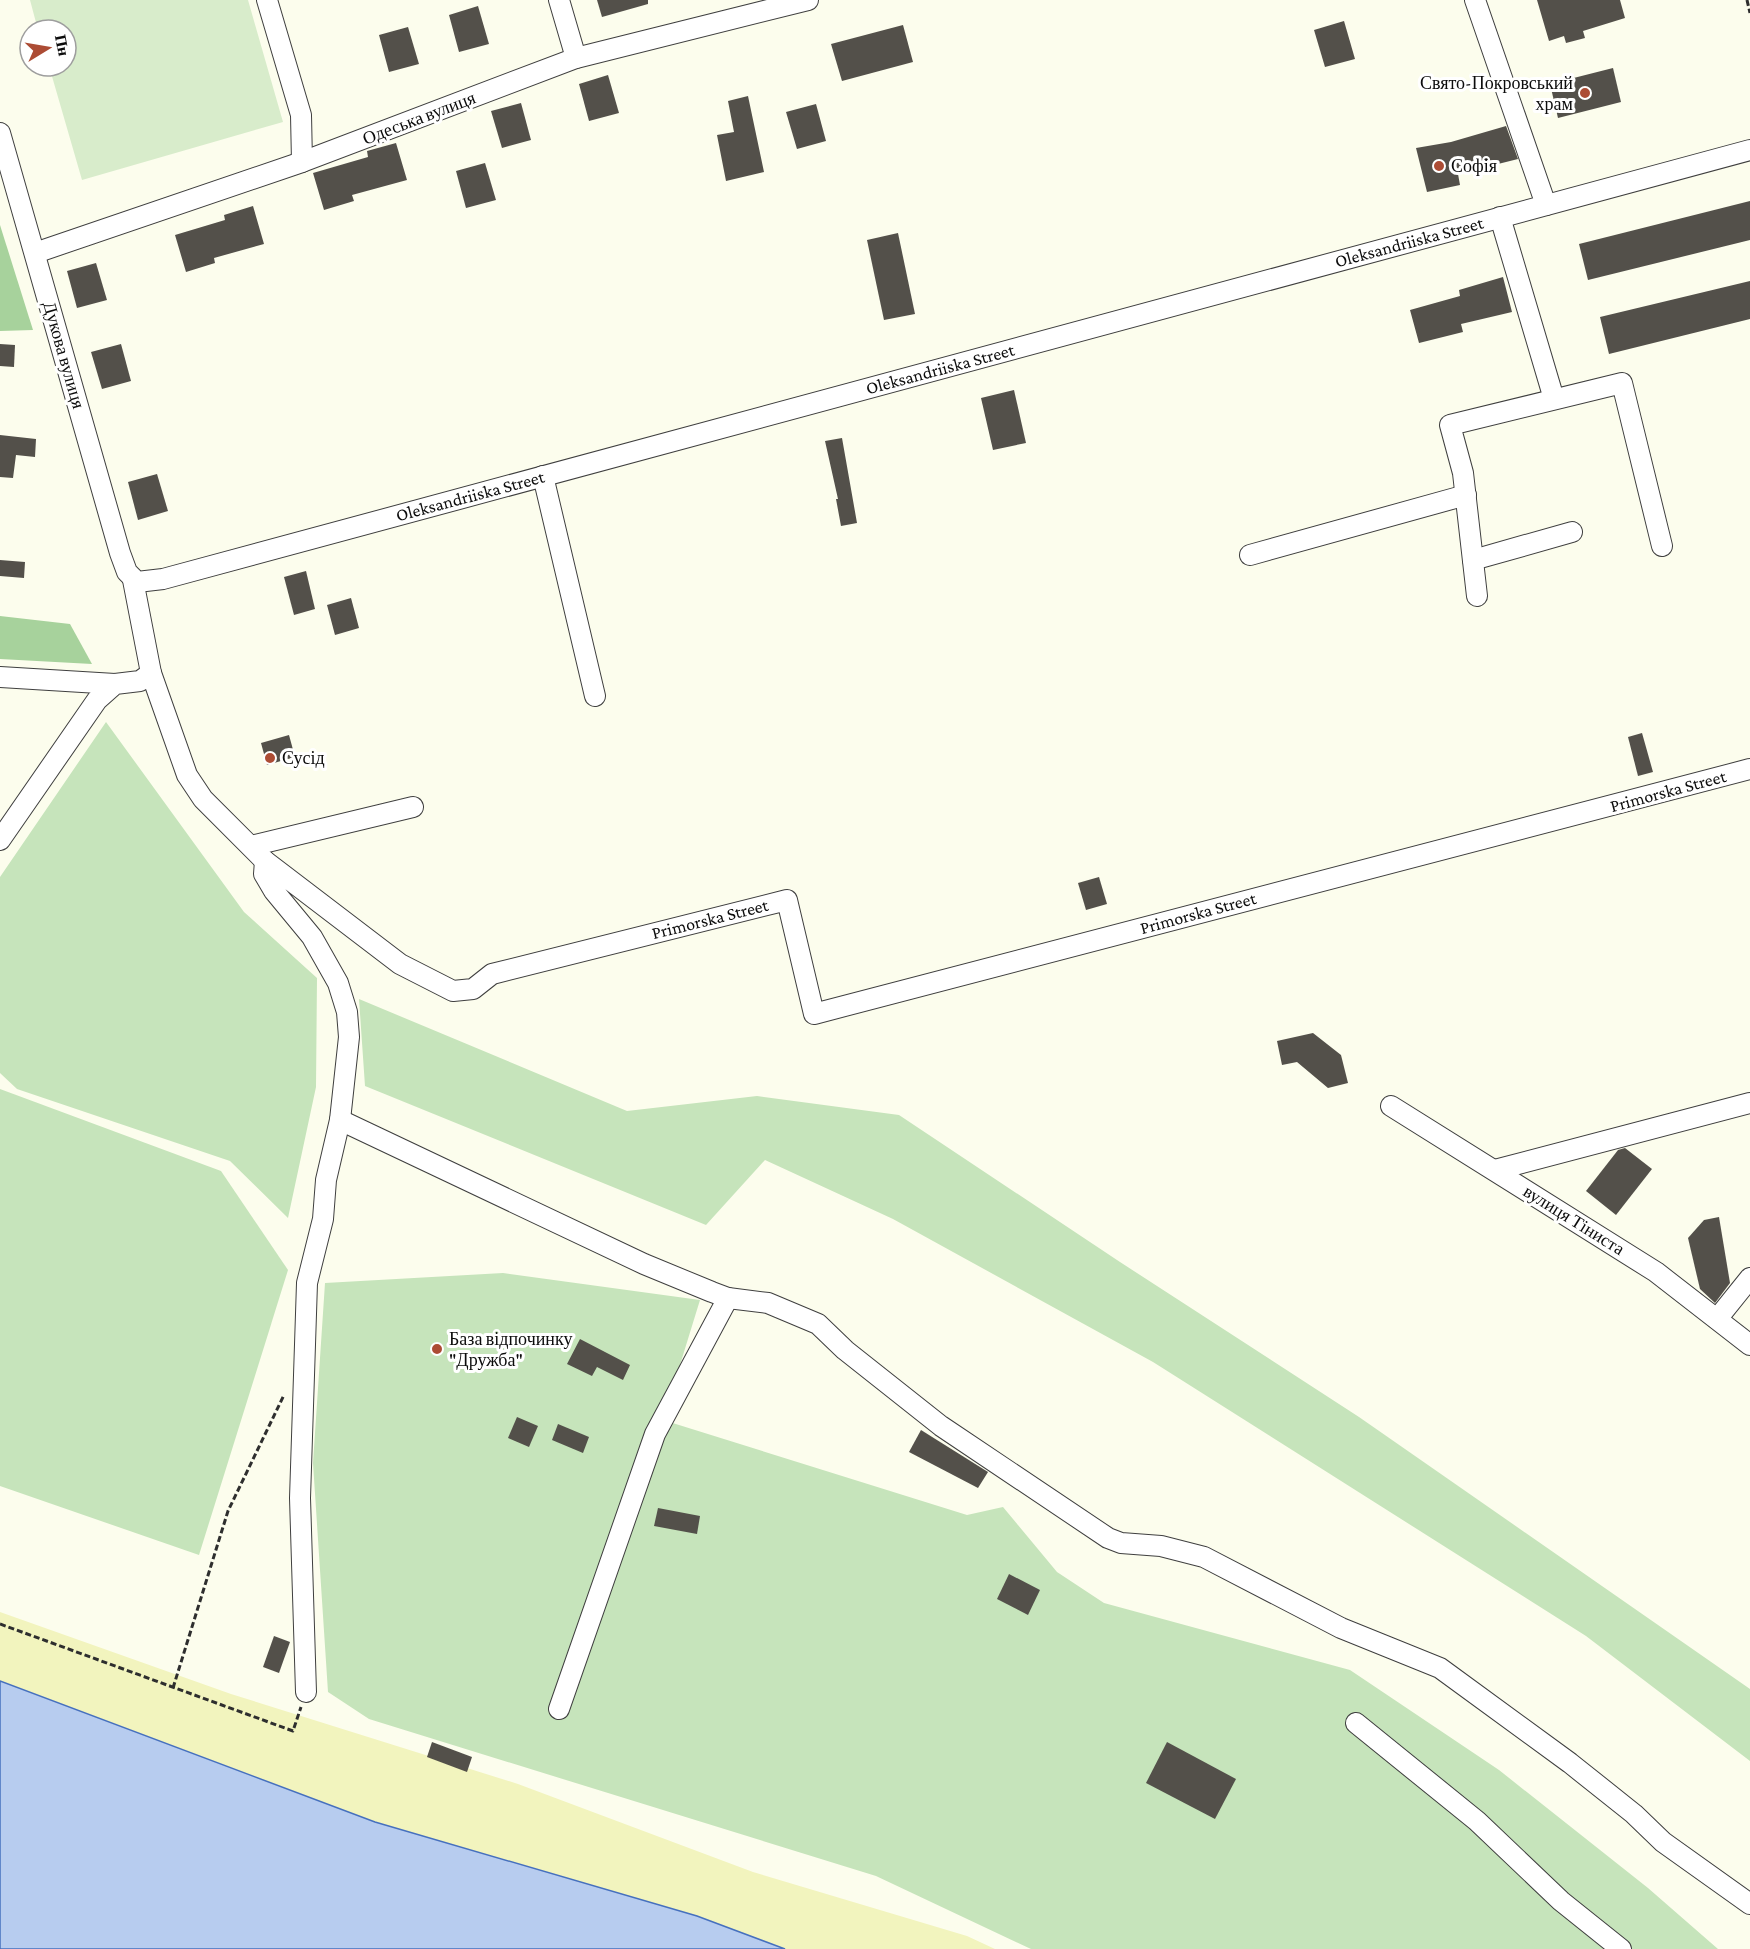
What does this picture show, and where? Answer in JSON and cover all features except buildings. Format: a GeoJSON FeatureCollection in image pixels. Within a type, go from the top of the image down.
{"type":"FeatureCollection","features":[{"type":"Feature","properties":{"kind":"street"},"geometry":{"type":"LineString","coordinates":[[267,0],[301,115],[302,162]]}},
{"type":"Feature","properties":{"kind":"street"},"geometry":{"type":"LineString","coordinates":[[559,0],[576,58]]}},
{"type":"Feature","properties":{"kind":"street","name":"Одеська вулиця"},"geometry":{"type":"LineString","coordinates":[[35,253],[302,162],[576,58],[808,0]]}},
{"type":"Feature","properties":{"kind":"street"},"geometry":{"type":"LineString","coordinates":[[1475,0],[1546,205]]}},
{"type":"Feature","properties":{"kind":"street","name":"Дукова вулиця"},"geometry":{"type":"LineString","coordinates":[[0,133],[120,553],[132,579],[151,673],[176,752],[187,775],[203,799],[265,861]]}},
{"type":"Feature","properties":{"kind":"street","name":"Oleksandriiska Street"},"geometry":{"type":"LineString","coordinates":[[132,579],[146,582],[163,579],[1750,150]]}},
{"type":"Feature","properties":{"kind":"street"},"geometry":{"type":"LineString","coordinates":[[1500,217],[1554,399]]}},
{"type":"Feature","properties":{"kind":"street"},"geometry":{"type":"LineString","coordinates":[[1477,596],[1463,473],[1450,425],[1622,383],[1662,546]]}},
{"type":"Feature","properties":{"kind":"street"},"geometry":{"type":"LineString","coordinates":[[543,476],[595,696]]}},
{"type":"Feature","properties":{"kind":"street"},"geometry":{"type":"LineString","coordinates":[[1250,555],[1466,495]]}},
{"type":"Feature","properties":{"kind":"street"},"geometry":{"type":"LineString","coordinates":[[1473,560],[1572,532]]}},
{"type":"Feature","properties":{"kind":"street"},"geometry":{"type":"LineString","coordinates":[[0,677],[79,684],[116,684],[140,681],[151,673]]}},
{"type":"Feature","properties":{"kind":"street"},"geometry":{"type":"LineString","coordinates":[[0,840],[8,814],[97,700],[116,684]]}},
{"type":"Feature","properties":{"kind":"street","name":"Primorska Street"},"geometry":{"type":"LineString","coordinates":[[265,861],[400,964],[453,991],[473,988],[492,974],[787,900],[814,1014],[1750,769]]}},
{"type":"Feature","properties":{"kind":"street"},"geometry":{"type":"LineString","coordinates":[[251,846],[413,807]]}},
{"type":"Feature","properties":{"kind":"street"},"geometry":{"type":"LineString","coordinates":[[265,861],[264,874],[274,891],[312,937],[338,983],[344,1003],[349,1037],[340,1120],[326,1180],[323,1219],[307,1282],[300,1498],[306,1692]]}},
{"type":"Feature","properties":{"kind":"street"},"geometry":{"type":"LineString","coordinates":[[1495,1170],[1750,1103]]}},
{"type":"Feature","properties":{"kind":"street","name":"вулиця Тіниста"},"geometry":{"type":"LineString","coordinates":[[1391,1106],[1656,1272],[1750,1345]]}},
{"type":"Feature","properties":{"kind":"street"},"geometry":{"type":"LineString","coordinates":[[340,1120],[644,1264],[728,1298],[768,1303],[818,1324],[845,1350],[940,1426],[1108,1538],[1121,1543],[1161,1546],[1204,1557],[1341,1628],[1440,1668],[1570,1763],[1634,1814],[1663,1842],[1750,1904]]}},
{"type":"Feature","properties":{"kind":"street"},"geometry":{"type":"LineString","coordinates":[[1717,1319],[1750,1278]]}},
{"type":"Feature","properties":{"kind":"street"},"geometry":{"type":"LineString","coordinates":[[559,1709],[655,1434],[728,1298]]}},
{"type":"Feature","properties":{"kind":"street"},"geometry":{"type":"LineString","coordinates":[[1356,1723],[1477,1821],[1561,1901],[1621,1949]]}},
{"type":"Feature","properties":{"kind":"path"},"geometry":{"type":"LineString","coordinates":[[1747,0],[1750,13]]}},
{"type":"Feature","properties":{"kind":"path"},"geometry":{"type":"LineString","coordinates":[[172,1688],[228,1511],[277,1406],[304,1367]]}},
{"type":"Feature","properties":{"kind":"path"},"geometry":{"type":"LineString","coordinates":[[0,1624],[293,1731],[306,1692]]}},
{"type":"Feature","properties":{"kind":"shaded area"},"geometry":{"type":"Polygon","coordinates":[[[30,0],[248,0],[283,122],[82,180],[52,78],[78,78],[78,18],[35,18],[30,0]]]}},
{"type":"Feature","properties":{"kind":"shaded area"},"geometry":{"type":"Polygon","coordinates":[[[0,225],[33,330],[0,331],[0,225]]]}},
{"type":"Feature","properties":{"kind":"shaded area"},"geometry":{"type":"Polygon","coordinates":[[[0,616],[70,624],[92,664],[0,659],[0,616]]]}},
{"type":"Feature","properties":{"kind":"shaded area"},"geometry":{"type":"Polygon","coordinates":[[[106,722],[244,912],[317,978],[316,1087],[288,1218],[230,1161],[17,1089],[0,1073],[0,877],[106,722]]]}},
{"type":"Feature","properties":{"kind":"shaded area"},"geometry":{"type":"Polygon","coordinates":[[[359,999],[627,1111],[757,1096],[899,1115],[1359,1417],[1750,1689],[1750,1761],[1586,1636],[1153,1362],[893,1219],[765,1160],[706,1225],[365,1086],[359,999]]]}},
{"type":"Feature","properties":{"kind":"shaded area"},"geometry":{"type":"Polygon","coordinates":[[[0,1089],[221,1171],[288,1270],[199,1555],[0,1486],[0,1089]]]}},
{"type":"Feature","properties":{"kind":"shaded area"},"geometry":{"type":"Polygon","coordinates":[[[503,1273],[700,1300],[663,1420],[967,1515],[1003,1507],[1057,1572],[1104,1603],[1350,1670],[1499,1770],[1648,1888],[1718,1949],[1031,1949],[876,1876],[369,1719],[328,1692],[313,1463],[325,1283],[503,1273]]]}},
{"type":"Feature","properties":{"kind":"sand"},"geometry":{"type":"Polygon","coordinates":[[[0,1612],[231,1694],[518,1784],[753,1872],[967,1936],[995,1949],[785,1949],[697,1916],[375,1822],[0,1681],[0,1612]]]}},
{"type":"Feature","properties":{"kind":"water"},"geometry":{"type":"Polygon","coordinates":[[[0,1681],[375,1822],[697,1916],[785,1949],[0,1949],[0,1681]]]}},
{"type":"Feature","properties":{"kind":"place","name":"Свято-Покровський храм"},"geometry":{"type":"Point","coordinates":[1585,93]}},
{"type":"Feature","properties":{"kind":"place","name":"Софія"},"geometry":{"type":"Point","coordinates":[1439,166]}},
{"type":"Feature","properties":{"kind":"place","name":"Сусід"},"geometry":{"type":"Point","coordinates":[270,758]}},
{"type":"Feature","properties":{"kind":"place","name":"База відпочинку \"Дружба\""},"geometry":{"type":"Point","coordinates":[437,1349]}}]}
